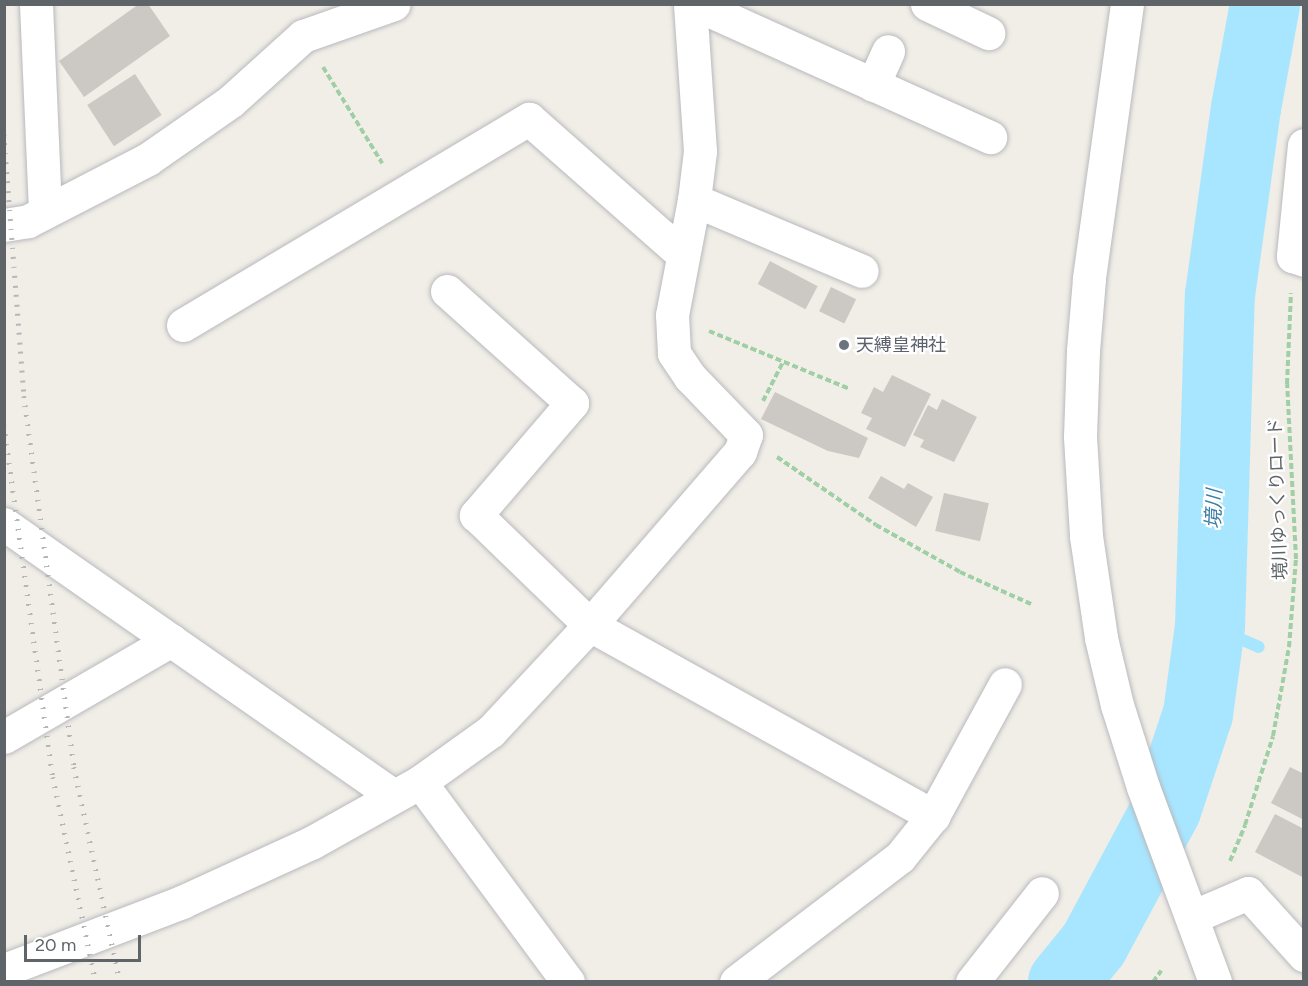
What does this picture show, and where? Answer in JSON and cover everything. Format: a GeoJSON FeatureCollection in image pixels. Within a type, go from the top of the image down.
{"type":"FeatureCollection","features":[{"type":"Feature","properties":{"kind":"street"},"geometry":{"type":"LineString","coordinates":[[36,4],[45,212]]}},
{"type":"Feature","properties":{"kind":"street"},"geometry":{"type":"LineString","coordinates":[[4,225],[28,221],[148,159],[231,101],[303,36],[394,4]]}},
{"type":"Feature","properties":{"kind":"street"},"geometry":{"type":"LineString","coordinates":[[6,966],[182,902],[311,843],[407,789],[490,731],[590,625],[740,452],[746,435],[690,376],[674,353],[672,315],[694,200],[700,151],[690,4]]}},
{"type":"Feature","properties":{"kind":"street"},"geometry":{"type":"LineString","coordinates":[[695,4],[990,137]]}},
{"type":"Feature","properties":{"kind":"street"},"geometry":{"type":"LineString","coordinates":[[927,4],[988,33]]}},
{"type":"Feature","properties":{"kind":"street"},"geometry":{"type":"LineString","coordinates":[[1127,4],[1089,279],[1083,351],[1080,437],[1083,498],[1091,578],[1101,638],[1117,705],[1143,787],[1215,981]]}},
{"type":"Feature","properties":{"kind":"street"},"geometry":{"type":"LineString","coordinates":[[873,85],[888,51]]}},
{"type":"Feature","properties":{"kind":"street"},"geometry":{"type":"LineString","coordinates":[[183,325],[529,119],[682,254]]}},
{"type":"Feature","properties":{"kind":"street"},"geometry":{"type":"LineString","coordinates":[[1298,258],[1304,145]]}},
{"type":"Feature","properties":{"kind":"street"},"geometry":{"type":"LineString","coordinates":[[694,200],[862,271]]}},
{"type":"Feature","properties":{"kind":"street"},"geometry":{"type":"LineString","coordinates":[[447,291],[572,403],[476,515],[590,625],[933,816]]}},
{"type":"Feature","properties":{"kind":"street"},"geometry":{"type":"LineString","coordinates":[[4,524],[171,640],[407,789],[568,981]]}},
{"type":"Feature","properties":{"kind":"street"},"geometry":{"type":"LineString","coordinates":[[4,737],[171,640]]}},
{"type":"Feature","properties":{"kind":"street"},"geometry":{"type":"LineString","coordinates":[[736,981],[900,857],[933,816],[1005,684]]}},
{"type":"Feature","properties":{"kind":"street"},"geometry":{"type":"LineString","coordinates":[[972,981],[1042,893]]}},
{"type":"Feature","properties":{"kind":"street"},"geometry":{"type":"LineString","coordinates":[[1191,915],[1248,893],[1302,949]]}},
{"type":"Feature","properties":{"kind":"path"},"geometry":{"type":"LineString","coordinates":[[303,36],[402,194]]}},
{"type":"Feature","properties":{"kind":"path","name":"境川ゆっくりロード"},"geometry":{"type":"LineString","coordinates":[[1228,865],[1245,825],[1273,736],[1289,647],[1296,559],[1287,384],[1298,258]]}},
{"type":"Feature","properties":{"kind":"path"},"geometry":{"type":"LineString","coordinates":[[672,315],[850,389]]}},
{"type":"Feature","properties":{"kind":"path"},"geometry":{"type":"LineString","coordinates":[[746,435],[876,525],[960,572],[1033,605]]}},
{"type":"Feature","properties":{"kind":"path"},"geometry":{"type":"LineString","coordinates":[[1153,981],[1161,971]]}},
{"type":"Feature","properties":{"kind":"building"},"geometry":{"type":"Polygon","coordinates":[[[139,4],[148,4],[170,36],[84,97],[59,61],[139,4]]]}},
{"type":"Feature","properties":{"kind":"building"},"geometry":{"type":"Polygon","coordinates":[[[135,74],[162,115],[114,146],[87,105],[135,74]]]}},
{"type":"Feature","properties":{"kind":"building"},"geometry":{"type":"Polygon","coordinates":[[[770,261],[818,286],[805,309],[758,284],[770,261]]]}},
{"type":"Feature","properties":{"kind":"building"},"geometry":{"type":"Polygon","coordinates":[[[831,287],[856,299],[844,324],[819,311],[831,287]]]}},
{"type":"Feature","properties":{"kind":"building"},"geometry":{"type":"Polygon","coordinates":[[[892,375],[931,394],[905,447],[866,429],[872,418],[861,413],[874,387],[883,392],[892,375]]]}},
{"type":"Feature","properties":{"kind":"building"},"geometry":{"type":"Polygon","coordinates":[[[775,392],[868,438],[859,458],[828,451],[761,419],[775,392]]]}},
{"type":"Feature","properties":{"kind":"building"},"geometry":{"type":"Polygon","coordinates":[[[942,399],[977,417],[954,462],[920,447],[924,440],[913,435],[928,405],[937,410],[942,399]]]}},
{"type":"Feature","properties":{"kind":"building"},"geometry":{"type":"Polygon","coordinates":[[[881,476],[904,489],[908,483],[933,497],[916,527],[868,498],[881,476]]]}},
{"type":"Feature","properties":{"kind":"building"},"geometry":{"type":"Polygon","coordinates":[[[944,493],[989,503],[980,541],[935,531],[944,493]]]}},
{"type":"Feature","properties":{"kind":"building"},"geometry":{"type":"Polygon","coordinates":[[[1290,767],[1304,774],[1304,820],[1271,803],[1290,767]]]}},
{"type":"Feature","properties":{"kind":"building"},"geometry":{"type":"Polygon","coordinates":[[[1275,814],[1304,829],[1304,878],[1255,852],[1275,814]]]}},
{"type":"Feature","properties":{"kind":"waterway","name":"境川"},"geometry":{"type":"LineString","coordinates":[[1063,982],[1094,944],[1166,810],[1198,714],[1210,626],[1220,295],[1246,108],[1265,4]]}},
{"type":"Feature","properties":{"kind":"waterway"},"geometry":{"type":"LineString","coordinates":[[1210,626],[1259,647]]}},
{"type":"Feature","properties":{"kind":"railway"},"geometry":{"type":"LineString","coordinates":[[4,134],[24,396],[74,767],[120,982]]}},
{"type":"Feature","properties":{"kind":"railway"},"geometry":{"type":"LineString","coordinates":[[4,425],[53,777],[96,982]]}},
{"type":"Feature","properties":{"kind":"place","name":"天縛皇神社"},"geometry":{"type":"Point","coordinates":[844,345]}}]}
